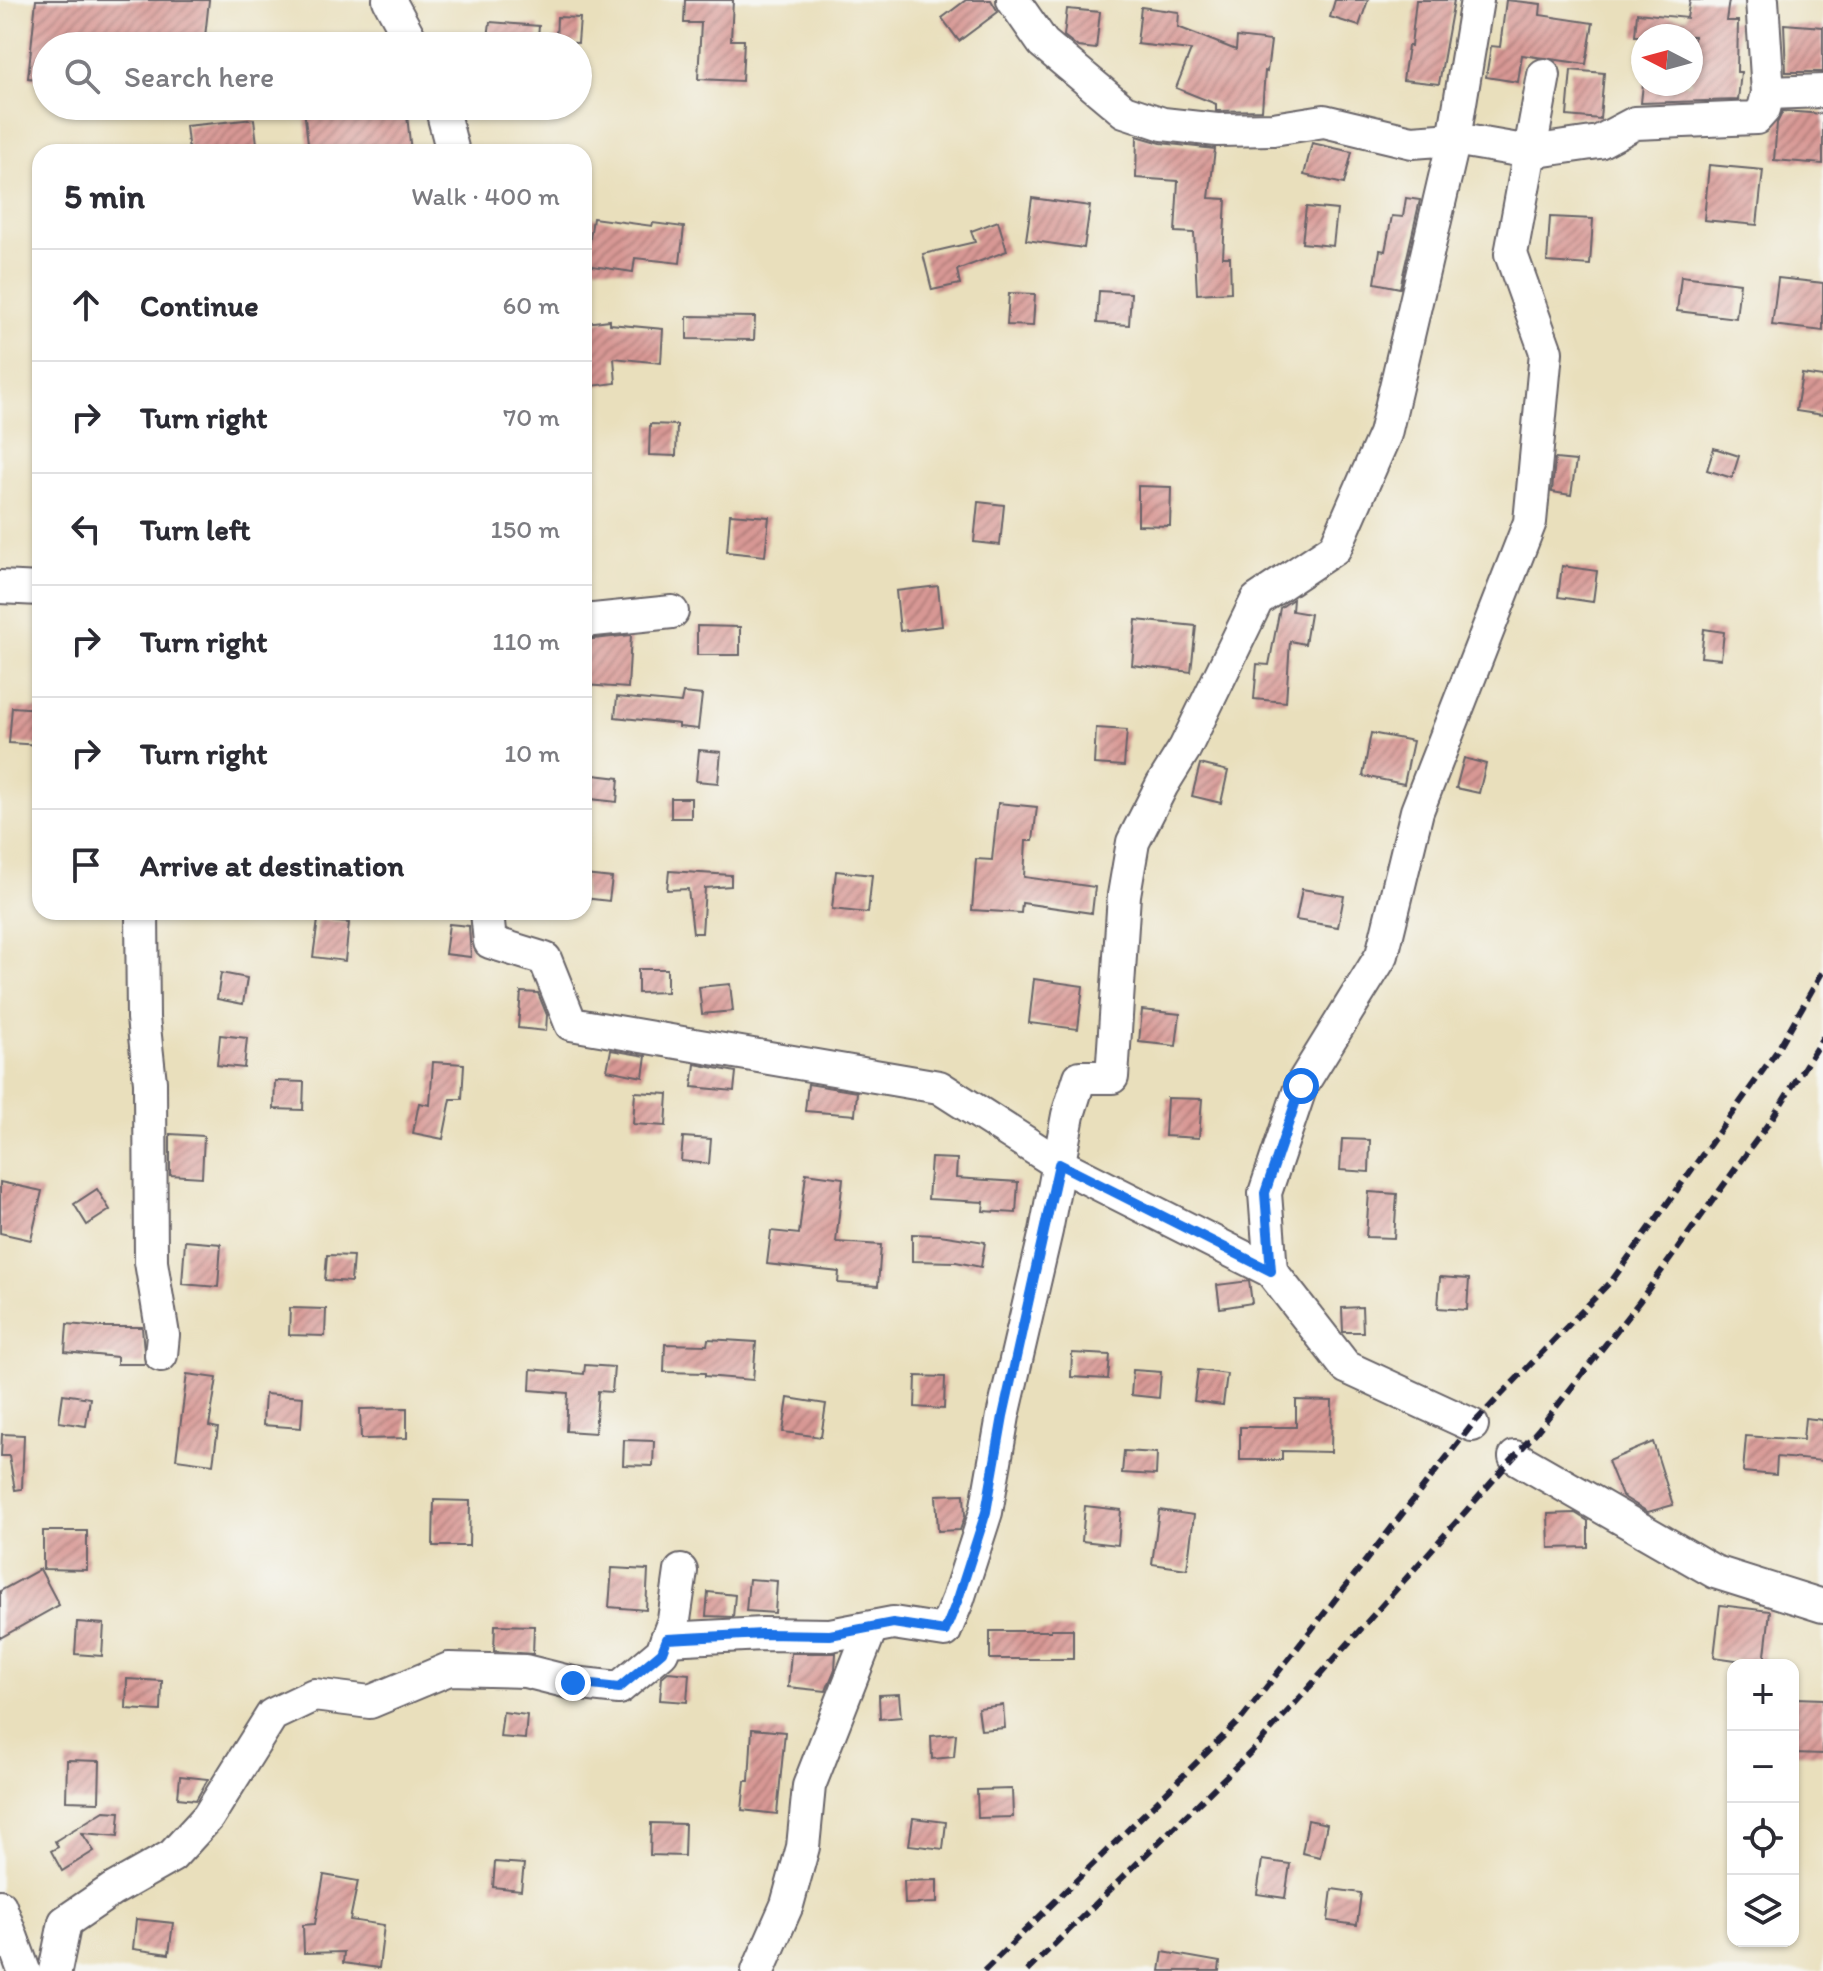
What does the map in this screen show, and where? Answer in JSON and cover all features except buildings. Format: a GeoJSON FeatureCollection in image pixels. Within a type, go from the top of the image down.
{"type":"FeatureCollection","features":[{"type":"Feature","properties":{"kind":"street"},"geometry":{"type":"LineString","coordinates":[[389,0],[406,32]]}},
{"type":"Feature","properties":{"kind":"street"},"geometry":{"type":"LineString","coordinates":[[1013,0],[1043,43],[1124,111],[1150,120],[1217,130],[1273,129],[1324,121],[1412,142],[1454,139],[1530,152],[1599,142],[1635,123],[1756,118],[1764,109],[1768,93],[1762,0]]}},
{"type":"Feature","properties":{"kind":"street"},"geometry":{"type":"LineString","coordinates":[[667,1639],[763,1634],[830,1635],[893,1623],[945,1631],[986,1512],[1003,1416],[1068,1115],[1080,1077],[1112,1077],[1124,895],[1133,842],[1185,748],[1257,600],[1335,548],[1385,434],[1454,139],[1477,0]]}},
{"type":"Feature","properties":{"kind":"street"},"geometry":{"type":"LineString","coordinates":[[1271,1271],[1265,1193],[1301,1086],[1382,955],[1417,811],[1530,522],[1546,352],[1511,254],[1544,75]]}},
{"type":"Feature","properties":{"kind":"street"},"geometry":{"type":"LineString","coordinates":[[1768,93],[1823,91]]}},
{"type":"Feature","properties":{"kind":"street"},"geometry":{"type":"LineString","coordinates":[[446,120],[452,144]]}},
{"type":"Feature","properties":{"kind":"street"},"geometry":{"type":"LineString","coordinates":[[0,587],[32,589]]}},
{"type":"Feature","properties":{"kind":"street"},"geometry":{"type":"LineString","coordinates":[[592,620],[672,612]]}},
{"type":"Feature","properties":{"kind":"street"},"geometry":{"type":"LineString","coordinates":[[142,920],[143,1018],[150,1095],[151,1262],[163,1335],[161,1355]]}},
{"type":"Feature","properties":{"kind":"street"},"geometry":{"type":"LineString","coordinates":[[488,920],[490,942],[545,959],[571,1024],[939,1087],[1059,1164],[1271,1271],[1346,1367],[1472,1425]]}},
{"type":"Feature","properties":{"kind":"street"},"geometry":{"type":"LineString","coordinates":[[1515,1457],[1715,1572],[1823,1606]]}},
{"type":"Feature","properties":{"kind":"street"},"geometry":{"type":"LineString","coordinates":[[55,1971],[65,1922],[112,1890],[172,1856],[208,1817],[272,1715],[314,1695],[370,1702],[449,1669],[525,1671],[573,1683],[619,1688],[662,1652],[674,1620],[681,1571]]}},
{"type":"Feature","properties":{"kind":"street"},"geometry":{"type":"LineString","coordinates":[[758,1971],[787,1905],[803,1847],[809,1786],[871,1628]]}},
{"type":"Feature","properties":{"kind":"street"},"geometry":{"type":"LineString","coordinates":[[0,1906],[24,1971]]}},
{"type":"Feature","properties":{"kind":"railway"},"geometry":{"type":"LineString","coordinates":[[984,1971],[1243,1717],[1472,1425],[1613,1279],[1777,1051],[1823,971]]}},
{"type":"Feature","properties":{"kind":"railway"},"geometry":{"type":"LineString","coordinates":[[1027,1971],[1256,1747],[1538,1430],[1639,1302],[1773,1117],[1823,1037]]}},
{"type":"Feature","properties":{"kind":"route"},"geometry":{"type":"LineString","coordinates":[[573,1683],[619,1688],[662,1652],[667,1639],[763,1634],[830,1635],[893,1623],[945,1631],[986,1512],[1003,1416],[1059,1164],[1271,1271],[1265,1193],[1301,1086]]}}]}
